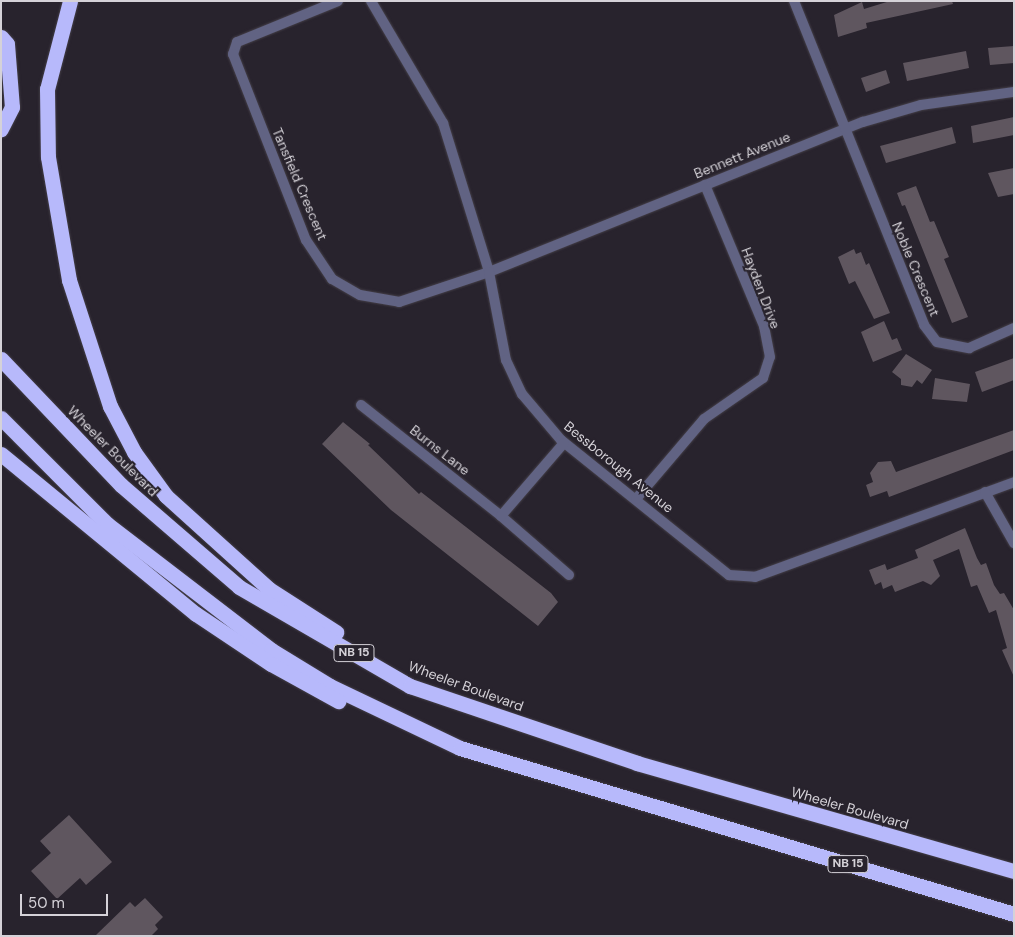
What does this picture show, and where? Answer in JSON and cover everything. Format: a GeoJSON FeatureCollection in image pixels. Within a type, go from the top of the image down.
{"type":"FeatureCollection","features":[{"type":"Feature","properties":{"kind":"highway"},"geometry":{"type":"LineString","coordinates":[[70,1],[47,89],[45,115],[52,197],[80,320],[110,406],[134,452],[166,496],[269,589],[383,662],[456,702]]}},
{"type":"Feature","properties":{"kind":"highway"},"geometry":{"type":"LineString","coordinates":[[1,36],[7,44],[12,107],[1,129]]}},
{"type":"Feature","properties":{"kind":"highway","name":"Wheeler Boulevard"},"geometry":{"type":"LineString","coordinates":[[1,359],[121,485],[239,587],[410,686],[637,763],[1014,871]]}},
{"type":"Feature","properties":{"kind":"highway","name":"NB 15"},"geometry":{"type":"LineString","coordinates":[[1,418],[107,524],[271,650],[330,686],[460,748],[1014,914]]}},
{"type":"Feature","properties":{"kind":"highway"},"geometry":{"type":"LineString","coordinates":[[1,454],[196,614],[271,664],[313,690],[354,708],[460,748]]}},
{"type":"Feature","properties":{"kind":"street","name":"Tansfield Crescent"},"geometry":{"type":"LineString","coordinates":[[338,1],[237,42],[233,54],[306,240],[332,279],[360,295],[399,302],[489,272]]}},
{"type":"Feature","properties":{"kind":"street","name":"Bessborough Avenue"},"geometry":{"type":"LineString","coordinates":[[371,1],[443,123],[489,272],[506,360],[522,394],[564,443],[636,499],[728,575],[755,577],[1014,482]]}},
{"type":"Feature","properties":{"kind":"street","name":"Noble Crescent"},"geometry":{"type":"LineString","coordinates":[[794,1],[924,325],[937,342],[969,348],[1014,328]]}},
{"type":"Feature","properties":{"kind":"street","name":"Bennett Avenue"},"geometry":{"type":"LineString","coordinates":[[489,272],[845,129],[921,105],[1014,92]]}},
{"type":"Feature","properties":{"kind":"street","name":"Hayden Drive"},"geometry":{"type":"LineString","coordinates":[[636,499],[704,419],[763,378],[770,358],[764,326],[705,185]]}},
{"type":"Feature","properties":{"kind":"street","name":"Burns Lane"},"geometry":{"type":"LineString","coordinates":[[361,406],[501,516],[569,575]]}},
{"type":"Feature","properties":{"kind":"street"},"geometry":{"type":"LineString","coordinates":[[501,516],[564,443]]}},
{"type":"Feature","properties":{"kind":"street"},"geometry":{"type":"LineString","coordinates":[[985,492],[1014,543]]}},
{"type":"Feature","properties":{"kind":"building"},"geometry":{"type":"Polygon","coordinates":[[[890,1],[952,1],[953,4],[866,23],[867,28],[838,37],[834,15],[862,2],[864,9],[890,1]]]}},
{"type":"Feature","properties":{"kind":"building"},"geometry":{"type":"Polygon","coordinates":[[[1014,46],[1014,63],[990,65],[988,48],[1014,46]]]}},
{"type":"Feature","properties":{"kind":"building"},"geometry":{"type":"Polygon","coordinates":[[[966,51],[969,68],[907,81],[903,63],[966,51]]]}},
{"type":"Feature","properties":{"kind":"building"},"geometry":{"type":"Polygon","coordinates":[[[886,70],[890,83],[866,92],[861,78],[886,70]]]}},
{"type":"Feature","properties":{"kind":"building"},"geometry":{"type":"Polygon","coordinates":[[[1014,117],[1014,135],[973,143],[971,126],[1014,117]]]}},
{"type":"Feature","properties":{"kind":"building"},"geometry":{"type":"Polygon","coordinates":[[[952,127],[956,143],[886,163],[880,146],[952,127]]]}},
{"type":"Feature","properties":{"kind":"building"},"geometry":{"type":"Polygon","coordinates":[[[1014,168],[1014,194],[998,197],[988,173],[1014,168]]]}},
{"type":"Feature","properties":{"kind":"building"},"geometry":{"type":"Polygon","coordinates":[[[916,186],[930,222],[934,221],[949,257],[944,259],[968,317],[952,323],[905,205],[902,206],[897,193],[916,186]]]}},
{"type":"Feature","properties":{"kind":"building"},"geometry":{"type":"Polygon","coordinates":[[[854,249],[856,254],[861,252],[866,265],[869,263],[890,313],[874,319],[855,281],[849,284],[838,257],[854,249]]]}},
{"type":"Feature","properties":{"kind":"building"},"geometry":{"type":"Polygon","coordinates":[[[884,321],[892,340],[897,338],[902,350],[873,362],[861,332],[884,321]]]}},
{"type":"Feature","properties":{"kind":"building"},"geometry":{"type":"Polygon","coordinates":[[[906,354],[932,370],[922,384],[917,380],[912,387],[901,385],[901,379],[892,372],[906,354]]]}},
{"type":"Feature","properties":{"kind":"building"},"geometry":{"type":"Polygon","coordinates":[[[1014,358],[1014,380],[982,392],[975,372],[1014,358]]]}},
{"type":"Feature","properties":{"kind":"building"},"geometry":{"type":"Polygon","coordinates":[[[935,378],[970,384],[967,402],[932,399],[935,378]]]}},
{"type":"Feature","properties":{"kind":"building"},"geometry":{"type":"Polygon","coordinates":[[[343,422],[370,444],[368,445],[419,494],[421,492],[551,593],[558,602],[538,626],[391,510],[322,444],[343,422]]]}},
{"type":"Feature","properties":{"kind":"building"},"geometry":{"type":"Polygon","coordinates":[[[1014,430],[1014,450],[889,497],[887,491],[870,497],[866,485],[873,482],[870,473],[878,462],[891,461],[896,472],[1014,430]]]}},
{"type":"Feature","properties":{"kind":"building"},"geometry":{"type":"Polygon","coordinates":[[[965,528],[981,565],[986,563],[994,585],[1000,594],[1004,593],[1014,610],[1014,677],[1002,650],[1007,648],[996,610],[989,613],[977,585],[971,587],[959,549],[933,560],[940,576],[931,585],[923,581],[895,592],[892,585],[883,589],[881,582],[875,585],[869,570],[885,564],[887,570],[918,558],[915,550],[965,528]]]}},
{"type":"Feature","properties":{"kind":"building"},"geometry":{"type":"Polygon","coordinates":[[[69,815],[112,862],[86,885],[80,878],[57,899],[31,871],[51,853],[40,841],[69,815]]]}},
{"type":"Feature","properties":{"kind":"building"},"geometry":{"type":"Polygon","coordinates":[[[145,898],[163,917],[155,925],[158,929],[151,936],[95,936],[130,902],[135,907],[145,898]]]}}]}
